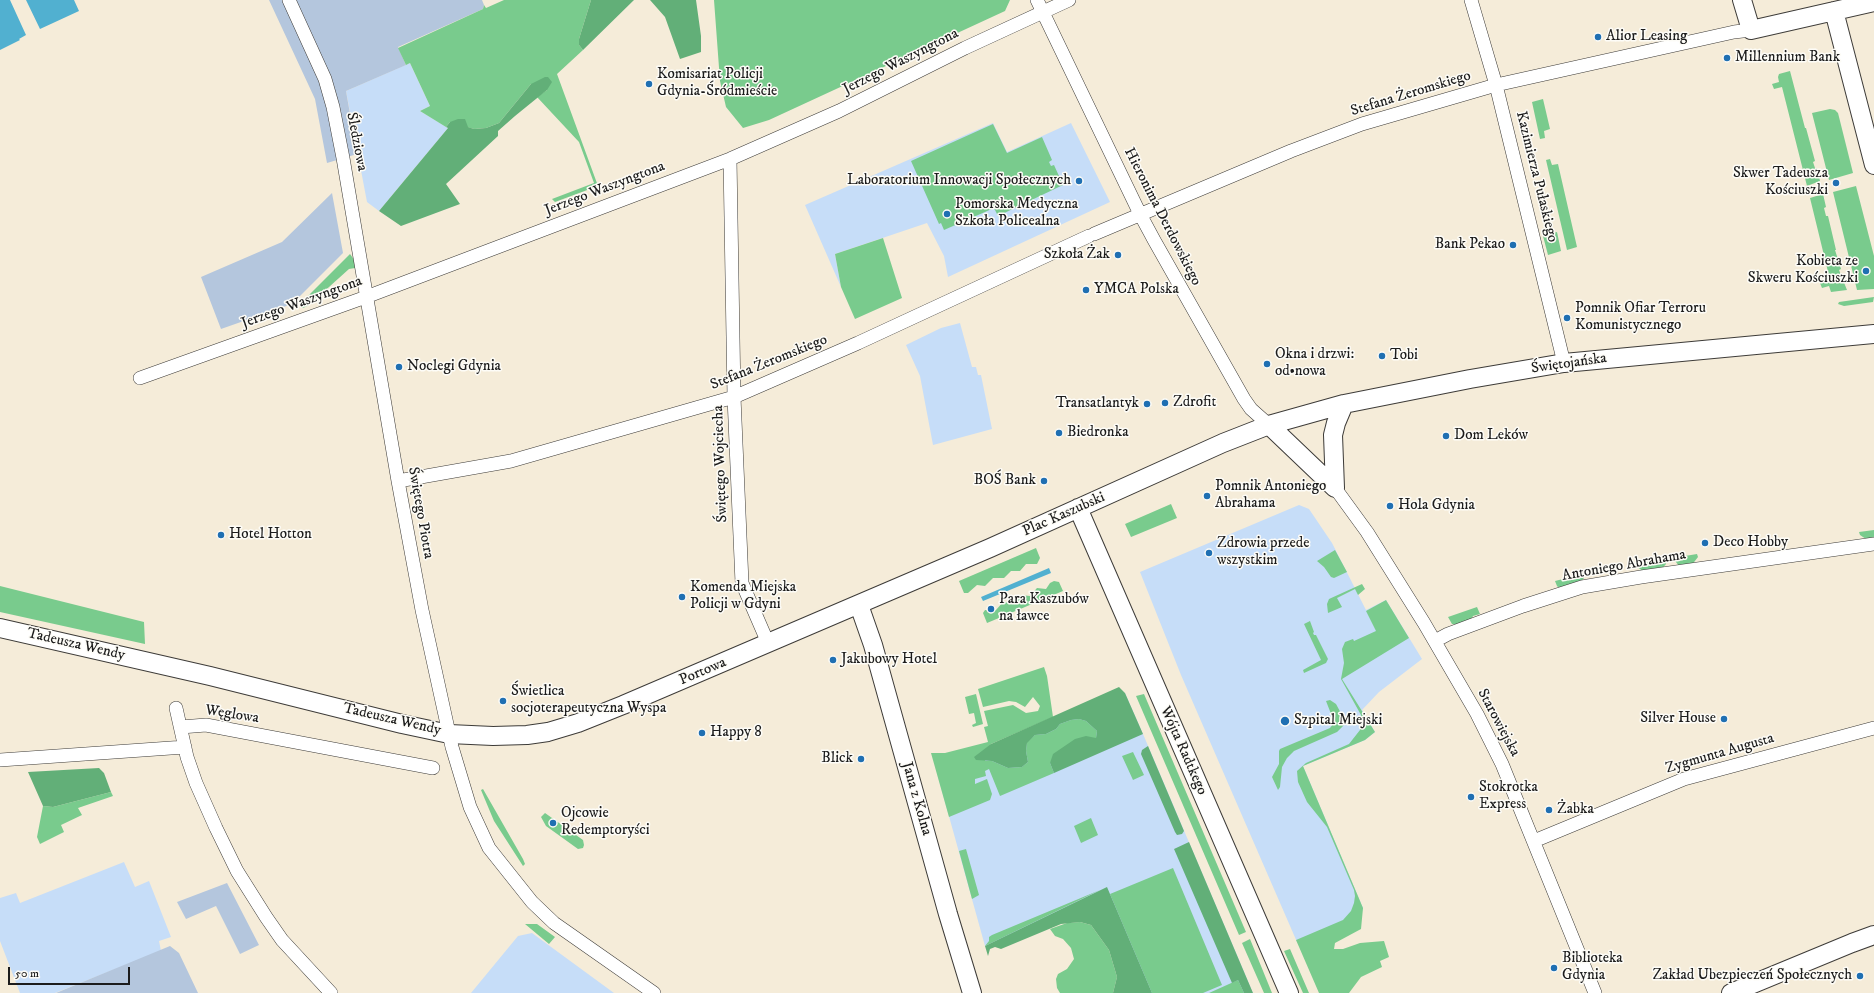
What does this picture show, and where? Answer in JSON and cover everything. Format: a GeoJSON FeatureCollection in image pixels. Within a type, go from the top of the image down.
{"type":"FeatureCollection","features":[{"type":"Feature","properties":{"kind":"street","name":"Śledziowa"},"geometry":{"type":"LineString","coordinates":[[289,0],[325,79],[332,101],[366,297]]}},
{"type":"Feature","properties":{"kind":"street","name":"Hieronima Derdowskiego"},"geometry":{"type":"LineString","coordinates":[[1037,0],[1140,214],[1244,399],[1251,409],[1269,426]]}},
{"type":"Feature","properties":{"kind":"street","name":"Jerzego Waszyngtona"},"geometry":{"type":"LineString","coordinates":[[140,378],[366,297],[730,159],[839,111],[965,48],[1069,0]]}},
{"type":"Feature","properties":{"kind":"street","name":"Kazimierza Pułaskiego"},"geometry":{"type":"LineString","coordinates":[[1471,0],[1496,85],[1564,363]]}},
{"type":"Feature","properties":{"kind":"street"},"geometry":{"type":"LineString","coordinates":[[1742,0],[1751,30],[1874,2]]}},
{"type":"Feature","properties":{"kind":"street"},"geometry":{"type":"LineString","coordinates":[[1834,11],[1874,165]]}},
{"type":"Feature","properties":{"kind":"street","name":"Stefana Żeromskiego"},"geometry":{"type":"LineString","coordinates":[[398,481],[511,461],[734,397],[863,341],[1091,235],[1284,154],[1362,124],[1496,85],[1751,30]]}},
{"type":"Feature","properties":{"kind":"street","name":"Świętego Wojciecha"},"geometry":{"type":"LineString","coordinates":[[730,159],[734,397],[742,583],[768,643]]}},
{"type":"Feature","properties":{"kind":"street","name":"Świętego Piotra"},"geometry":{"type":"LineString","coordinates":[[366,297],[422,610],[450,734]]}},
{"type":"Feature","properties":{"kind":"street","name":"Świętojańska"},"geometry":{"type":"LineString","coordinates":[[1269,426],[1344,404],[1470,379],[1564,363],[1874,334]]}},
{"type":"Feature","properties":{"kind":"street"},"geometry":{"type":"LineString","coordinates":[[1335,488],[1333,436],[1344,404]]}},
{"type":"Feature","properties":{"kind":"street"},"geometry":{"type":"LineString","coordinates":[[1269,426],[1335,488]]}},
{"type":"Feature","properties":{"kind":"street","name":"Plac Kaszubski"},"geometry":{"type":"LineString","coordinates":[[859,605],[1223,443],[1269,426]]}},
{"type":"Feature","properties":{"kind":"street","name":"Starowiejska"},"geometry":{"type":"LineString","coordinates":[[1335,488],[1367,532],[1435,641],[1477,714],[1502,764],[1595,993]]}},
{"type":"Feature","properties":{"kind":"street","name":"Wójta Radtkego"},"geometry":{"type":"LineString","coordinates":[[1078,508],[1289,993]]}},
{"type":"Feature","properties":{"kind":"street","name":"Antoniego Abrahama"},"geometry":{"type":"LineString","coordinates":[[1435,641],[1448,634],[1523,606],[1582,587],[1641,577],[1874,544]]}},
{"type":"Feature","properties":{"kind":"street","name":"Portowa"},"geometry":{"type":"LineString","coordinates":[[450,734],[519,736],[548,732],[578,723],[859,605]]}},
{"type":"Feature","properties":{"kind":"street","name":"Jana z Kolna"},"geometry":{"type":"LineString","coordinates":[[859,605],[873,646],[948,914],[972,993]]}},
{"type":"Feature","properties":{"kind":"street","name":"Tadeusza Wendy"},"geometry":{"type":"LineString","coordinates":[[0,628],[210,676],[402,724],[450,734],[463,789],[478,827],[489,848],[522,891],[554,923],[654,993]]}},
{"type":"Feature","properties":{"kind":"street"},"geometry":{"type":"LineString","coordinates":[[176,708],[185,747],[204,803],[252,896],[282,940],[331,993]]}},
{"type":"Feature","properties":{"kind":"street","name":"Węglowa"},"geometry":{"type":"LineString","coordinates":[[181,726],[206,725],[434,768]]}},
{"type":"Feature","properties":{"kind":"street","name":"Zygmunta Augusta"},"geometry":{"type":"LineString","coordinates":[[1534,841],[1684,779],[1874,728]]}},
{"type":"Feature","properties":{"kind":"street"},"geometry":{"type":"LineString","coordinates":[[0,760],[185,747]]}},
{"type":"Feature","properties":{"kind":"street"},"geometry":{"type":"LineString","coordinates":[[1731,993],[1874,935]]}},
{"type":"Feature","properties":{"kind":"shaded area"},"geometry":{"type":"Polygon","coordinates":[[[269,0],[482,0],[484,5],[483,9],[398,47],[406,65],[346,91],[357,154],[327,163],[315,99],[269,0]]]}},
{"type":"Feature","properties":{"kind":"shaded area"},"geometry":{"type":"Polygon","coordinates":[[[410,63],[430,106],[420,111],[448,128],[379,211],[367,202],[346,91],[410,63]]]}},
{"type":"Feature","properties":{"kind":"shaded area","name":"Pomorska Medyczna Szkoła Policealna"},"geometry":{"type":"Polygon","coordinates":[[[993,123],[1007,152],[1071,123],[1110,202],[948,277],[944,256],[927,223],[835,254],[841,287],[805,205],[993,123]]]}},
{"type":"Feature","properties":{"kind":"shaded area"},"geometry":{"type":"Polygon","coordinates":[[[332,193],[343,253],[292,304],[221,329],[201,277],[282,242],[332,193]]]}},
{"type":"Feature","properties":{"kind":"shaded area"},"geometry":{"type":"Polygon","coordinates":[[[960,323],[972,367],[976,367],[978,375],[981,375],[992,429],[933,445],[920,376],[906,345],[941,328],[960,323]]]}},
{"type":"Feature","properties":{"kind":"shaded area","name":"Szpital Miejski"},"geometry":{"type":"Polygon","coordinates":[[[1299,505],[1309,509],[1332,543],[1366,610],[1386,600],[1422,659],[1379,692],[1362,710],[1375,732],[1365,740],[1303,766],[1363,908],[1361,915],[1297,942],[1181,675],[1140,572],[1299,505]]]}},
{"type":"Feature","properties":{"kind":"shaded area"},"geometry":{"type":"Polygon","coordinates":[[[1125,693],[1253,993],[1141,993],[1098,897],[985,946],[937,773],[993,747],[1125,693]]]}},
{"type":"Feature","properties":{"kind":"shaded area"},"geometry":{"type":"Polygon","coordinates":[[[124,862],[135,887],[149,881],[171,937],[159,941],[161,951],[55,993],[20,993],[0,941],[0,898],[16,893],[20,903],[124,862]]]}},
{"type":"Feature","properties":{"kind":"shaded area"},"geometry":{"type":"Polygon","coordinates":[[[227,883],[259,945],[240,954],[216,906],[186,919],[177,902],[227,883]]]}},
{"type":"Feature","properties":{"kind":"shaded area"},"geometry":{"type":"Polygon","coordinates":[[[532,933],[614,993],[471,993],[518,936],[532,933]]]}},
{"type":"Feature","properties":{"kind":"shaded area"},"geometry":{"type":"Polygon","coordinates":[[[170,946],[179,953],[198,993],[56,993],[170,946]]]}},
{"type":"Feature","properties":{"kind":"green space"},"geometry":{"type":"Polygon","coordinates":[[[504,0],[591,0],[579,39],[579,45],[583,50],[557,74],[598,186],[555,202],[552,199],[594,183],[579,142],[537,97],[547,90],[531,84],[499,123],[486,128],[474,129],[450,122],[446,127],[420,111],[430,106],[410,63],[406,65],[398,48],[483,9],[484,5],[486,8],[504,0]]]}},
{"type":"Feature","properties":{"kind":"green space"},"geometry":{"type":"Polygon","coordinates":[[[591,0],[634,0],[583,50],[579,45],[579,39],[591,0]]]}},
{"type":"Feature","properties":{"kind":"green space"},"geometry":{"type":"Polygon","coordinates":[[[650,0],[696,0],[701,36],[701,52],[680,59],[665,17],[650,0]]]}},
{"type":"Feature","properties":{"kind":"green space"},"geometry":{"type":"Polygon","coordinates":[[[714,0],[1010,0],[1005,11],[769,120],[743,128],[726,107],[720,81],[714,0]]]}},
{"type":"Feature","properties":{"kind":"green space"},"geometry":{"type":"Polygon","coordinates":[[[1790,71],[1815,161],[1813,162],[1815,168],[1817,168],[1820,181],[1807,186],[1782,87],[1774,89],[1772,84],[1779,82],[1779,74],[1790,71]]]}},
{"type":"Feature","properties":{"kind":"green space"},"geometry":{"type":"Polygon","coordinates":[[[548,77],[552,82],[547,90],[498,131],[498,136],[446,184],[460,204],[401,226],[379,211],[448,128],[446,127],[450,122],[458,119],[465,119],[468,127],[474,129],[486,128],[499,123],[531,84],[548,77]]]}},
{"type":"Feature","properties":{"kind":"green space"},"geometry":{"type":"Polygon","coordinates":[[[1543,99],[1550,129],[1544,131],[1545,138],[1540,139],[1532,102],[1543,99]]]}},
{"type":"Feature","properties":{"kind":"green space"},"geometry":{"type":"Polygon","coordinates":[[[1830,109],[1835,110],[1838,113],[1853,173],[1829,180],[1812,113],[1830,109]]]}},
{"type":"Feature","properties":{"kind":"green space"},"geometry":{"type":"Polygon","coordinates":[[[993,124],[1007,153],[1042,137],[1052,160],[1049,162],[1051,166],[1054,165],[1063,185],[998,216],[994,208],[944,230],[941,223],[939,224],[911,161],[993,124]]]}},
{"type":"Feature","properties":{"kind":"green space"},"geometry":{"type":"Polygon","coordinates":[[[1550,159],[1552,165],[1558,164],[1577,247],[1567,250],[1546,160],[1550,159]]]}},
{"type":"Feature","properties":{"kind":"green space"},"geometry":{"type":"Polygon","coordinates":[[[1856,186],[1874,256],[1874,289],[1857,290],[1833,192],[1856,186]]]}},
{"type":"Feature","properties":{"kind":"green space"},"geometry":{"type":"Polygon","coordinates":[[[1823,194],[1826,207],[1824,208],[1826,216],[1828,216],[1835,250],[1841,269],[1839,270],[1847,290],[1831,292],[1829,286],[1822,288],[1820,283],[1830,280],[1810,198],[1823,194]]]}},
{"type":"Feature","properties":{"kind":"green space"},"geometry":{"type":"Polygon","coordinates":[[[1557,232],[1561,251],[1548,255],[1543,236],[1557,232]]]}},
{"type":"Feature","properties":{"kind":"green space"},"geometry":{"type":"Polygon","coordinates":[[[883,238],[902,298],[855,319],[841,287],[835,254],[883,238]]]}},
{"type":"Feature","properties":{"kind":"green space"},"geometry":{"type":"Polygon","coordinates":[[[350,254],[355,261],[355,268],[349,269],[309,305],[303,308],[299,305],[350,254]]]}},
{"type":"Feature","properties":{"kind":"green space"},"geometry":{"type":"Polygon","coordinates":[[[1874,297],[1873,302],[1844,306],[1838,304],[1839,302],[1874,297]]]}},
{"type":"Feature","properties":{"kind":"green space"},"geometry":{"type":"Polygon","coordinates":[[[1171,504],[1177,518],[1131,537],[1125,524],[1171,504]]]}},
{"type":"Feature","properties":{"kind":"green space"},"geometry":{"type":"Polygon","coordinates":[[[1874,530],[1874,540],[1869,541],[1860,535],[1859,532],[1874,530]]]}},
{"type":"Feature","properties":{"kind":"green space"},"geometry":{"type":"Polygon","coordinates":[[[1036,548],[1040,558],[1037,564],[1026,564],[1020,571],[1011,571],[1004,578],[993,578],[985,586],[977,585],[968,593],[964,593],[959,581],[1036,548]]]}},
{"type":"Feature","properties":{"kind":"green space"},"geometry":{"type":"Polygon","coordinates":[[[1335,550],[1347,572],[1334,578],[1331,577],[1324,567],[1317,561],[1335,550]]]}},
{"type":"Feature","properties":{"kind":"green space"},"geometry":{"type":"Polygon","coordinates":[[[1697,554],[1698,557],[1691,566],[1679,566],[1673,558],[1697,554]]]}},
{"type":"Feature","properties":{"kind":"green space"},"geometry":{"type":"Polygon","coordinates":[[[1666,559],[1666,564],[1660,571],[1646,573],[1637,567],[1636,564],[1666,559]]]}},
{"type":"Feature","properties":{"kind":"green space"},"geometry":{"type":"Polygon","coordinates":[[[1583,574],[1584,578],[1577,586],[1560,589],[1555,581],[1583,574]]]}},
{"type":"Feature","properties":{"kind":"green space"},"geometry":{"type":"Polygon","coordinates":[[[1054,581],[1059,582],[1063,591],[987,623],[983,613],[985,610],[996,610],[1003,602],[1012,603],[1020,595],[1030,596],[1037,588],[1046,589],[1050,583],[1054,581]]]}},
{"type":"Feature","properties":{"kind":"green space"},"geometry":{"type":"Polygon","coordinates":[[[1362,584],[1365,589],[1358,595],[1355,589],[1337,598],[1342,607],[1328,613],[1327,604],[1329,599],[1362,584]]]}},
{"type":"Feature","properties":{"kind":"green space"},"geometry":{"type":"Polygon","coordinates":[[[0,586],[144,622],[145,644],[0,612],[0,586]]]}},
{"type":"Feature","properties":{"kind":"green space"},"geometry":{"type":"Polygon","coordinates":[[[1386,600],[1409,638],[1342,679],[1375,732],[1365,740],[1303,766],[1363,908],[1361,929],[1335,943],[1334,949],[1343,949],[1360,943],[1384,941],[1389,957],[1380,961],[1382,967],[1361,977],[1349,993],[1319,993],[1296,940],[1343,920],[1351,911],[1355,896],[1354,890],[1327,827],[1307,802],[1298,782],[1297,771],[1306,763],[1349,744],[1360,730],[1361,715],[1341,679],[1344,663],[1342,649],[1345,642],[1353,639],[1354,641],[1376,631],[1366,611],[1386,600]]]}},
{"type":"Feature","properties":{"kind":"green space"},"geometry":{"type":"Polygon","coordinates":[[[1477,607],[1480,614],[1473,616],[1468,625],[1452,624],[1448,617],[1477,607]]]}},
{"type":"Feature","properties":{"kind":"green space"},"geometry":{"type":"Polygon","coordinates":[[[1310,621],[1314,632],[1313,633],[1316,635],[1328,659],[1326,663],[1304,673],[1303,670],[1321,660],[1304,624],[1310,621]]]}},
{"type":"Feature","properties":{"kind":"green space"},"geometry":{"type":"Polygon","coordinates":[[[1044,667],[1047,676],[1053,717],[991,744],[985,761],[992,761],[1008,768],[1022,767],[1028,762],[1026,751],[1027,742],[1035,735],[1046,734],[1056,729],[1060,724],[1071,720],[1079,719],[1086,721],[1097,731],[1096,738],[1050,763],[1054,773],[1000,796],[989,769],[985,771],[986,776],[975,779],[975,784],[987,779],[992,794],[990,800],[949,817],[931,753],[945,753],[988,742],[984,727],[988,726],[984,711],[1013,705],[1026,713],[1038,711],[1040,706],[1033,697],[1025,707],[1016,702],[1009,701],[983,707],[978,689],[1044,667]]]}},
{"type":"Feature","properties":{"kind":"green space"},"geometry":{"type":"Polygon","coordinates":[[[1119,687],[1125,693],[1143,734],[1054,773],[1050,763],[1053,754],[1075,739],[1086,736],[1096,738],[1097,731],[1086,721],[1079,719],[1071,720],[1060,724],[1056,729],[1046,734],[1035,735],[1027,743],[1026,751],[1028,762],[1022,767],[1008,768],[992,761],[976,760],[974,757],[991,744],[1119,687]]]}},
{"type":"Feature","properties":{"kind":"green space"},"geometry":{"type":"Polygon","coordinates":[[[976,694],[983,724],[973,727],[972,725],[976,723],[974,713],[969,714],[965,697],[976,694]]]}},
{"type":"Feature","properties":{"kind":"green space"},"geometry":{"type":"Polygon","coordinates":[[[1144,694],[1246,932],[1239,935],[1136,696],[1144,694]]]}},
{"type":"Feature","properties":{"kind":"green space"},"geometry":{"type":"Polygon","coordinates":[[[1330,700],[1336,704],[1343,717],[1345,722],[1343,726],[1337,732],[1294,751],[1287,758],[1282,767],[1280,787],[1278,790],[1272,777],[1279,764],[1280,749],[1330,728],[1333,724],[1333,719],[1326,701],[1330,700]]]}},
{"type":"Feature","properties":{"kind":"green space"},"geometry":{"type":"Polygon","coordinates":[[[1148,746],[1184,831],[1182,834],[1177,835],[1175,832],[1141,754],[1142,750],[1148,746]]]}},
{"type":"Feature","properties":{"kind":"green space"},"geometry":{"type":"Polygon","coordinates":[[[1133,752],[1144,775],[1133,780],[1122,756],[1133,752]]]}},
{"type":"Feature","properties":{"kind":"green space"},"geometry":{"type":"Polygon","coordinates":[[[99,768],[104,773],[111,792],[53,807],[43,806],[28,772],[99,768]]]}},
{"type":"Feature","properties":{"kind":"green space"},"geometry":{"type":"Polygon","coordinates":[[[483,789],[523,859],[525,864],[523,866],[494,821],[481,790],[483,789]]]}},
{"type":"Feature","properties":{"kind":"green space"},"geometry":{"type":"Polygon","coordinates":[[[111,792],[113,796],[78,808],[82,815],[61,825],[64,832],[40,844],[37,837],[43,806],[53,807],[111,792]]]}},
{"type":"Feature","properties":{"kind":"green space"},"geometry":{"type":"Polygon","coordinates":[[[545,813],[583,840],[583,848],[578,849],[546,826],[541,817],[545,813]]]}},
{"type":"Feature","properties":{"kind":"green space"},"geometry":{"type":"Polygon","coordinates":[[[1091,818],[1098,835],[1081,843],[1074,826],[1091,818]]]}},
{"type":"Feature","properties":{"kind":"green space"},"geometry":{"type":"Polygon","coordinates":[[[1189,842],[1253,993],[1244,993],[1238,980],[1232,983],[1174,849],[1189,842]]]}},
{"type":"Feature","properties":{"kind":"green space"},"geometry":{"type":"Polygon","coordinates":[[[966,849],[979,895],[972,899],[959,851],[966,849]]]}},
{"type":"Feature","properties":{"kind":"green space"},"geometry":{"type":"Polygon","coordinates":[[[1173,868],[1222,985],[1203,993],[1152,993],[1110,894],[1173,868]]]}},
{"type":"Feature","properties":{"kind":"green space"},"geometry":{"type":"Polygon","coordinates":[[[1107,887],[1152,993],[1113,993],[1117,977],[1109,950],[1091,925],[1080,922],[1061,924],[1001,949],[995,947],[990,949],[988,956],[985,946],[1107,887]]]}},
{"type":"Feature","properties":{"kind":"green space"},"geometry":{"type":"Polygon","coordinates":[[[1100,890],[985,946],[989,941],[989,937],[992,935],[1100,890]]]}},
{"type":"Feature","properties":{"kind":"green space"},"geometry":{"type":"Polygon","coordinates":[[[1080,922],[1091,925],[1109,950],[1117,977],[1113,993],[1060,993],[1057,988],[1056,979],[1058,974],[1067,969],[1074,959],[1071,948],[1063,939],[1055,936],[1050,929],[1067,923],[1080,922]]]}},
{"type":"Feature","properties":{"kind":"green space"},"geometry":{"type":"Polygon","coordinates":[[[525,924],[537,924],[555,937],[549,944],[525,924]]]}},
{"type":"Feature","properties":{"kind":"green space"},"geometry":{"type":"Polygon","coordinates":[[[1250,939],[1272,993],[1264,993],[1242,943],[1250,939]]]}},
{"type":"Feature","properties":{"kind":"green space"},"geometry":{"type":"Polygon","coordinates":[[[1290,949],[1309,993],[1303,993],[1284,951],[1290,949]]]}},
{"type":"Feature","properties":{"kind":"green space"},"geometry":{"type":"Polygon","coordinates":[[[1238,980],[1244,993],[1209,993],[1238,980]]]}},
{"type":"Feature","properties":{"kind":"water"},"geometry":{"type":"Polygon","coordinates":[[[0,0],[10,0],[26,35],[19,39],[20,40],[0,50],[0,0]]]}},
{"type":"Feature","properties":{"kind":"water"},"geometry":{"type":"Polygon","coordinates":[[[26,0],[74,0],[79,11],[40,29],[26,0]]]}},
{"type":"Feature","properties":{"kind":"water"},"geometry":{"type":"Polygon","coordinates":[[[1049,568],[1051,573],[983,601],[981,597],[1049,568]]]}},
{"type":"Feature","properties":{"kind":"place","name":"Alior Leasing"},"geometry":{"type":"Point","coordinates":[1598,37]}},
{"type":"Feature","properties":{"kind":"place","name":"Millennium Bank"},"geometry":{"type":"Point","coordinates":[1727,58]}},
{"type":"Feature","properties":{"kind":"place","name":"Komisariat Policji Gdynia-Śródmieście"},"geometry":{"type":"Point","coordinates":[649,84]}},
{"type":"Feature","properties":{"kind":"place","name":"Laboratorium Innowacji Społecznych"},"geometry":{"type":"Point","coordinates":[1079,181]}},
{"type":"Feature","properties":{"kind":"place","name":"Skwer Tadeusza Kościuszki"},"geometry":{"type":"Point","coordinates":[1836,183]}},
{"type":"Feature","properties":{"kind":"place","name":"Pomorska Medyczna Szkoła Policealna"},"geometry":{"type":"Point","coordinates":[947,214]}},
{"type":"Feature","properties":{"kind":"place","name":"Bank Pekao"},"geometry":{"type":"Point","coordinates":[1513,245]}},
{"type":"Feature","properties":{"kind":"place","name":"Szkoła Żak"},"geometry":{"type":"Point","coordinates":[1118,255]}},
{"type":"Feature","properties":{"kind":"place","name":"Kobieta ze Skweru Kościuszki"},"geometry":{"type":"Point","coordinates":[1866,271]}},
{"type":"Feature","properties":{"kind":"place","name":"YMCA Polska"},"geometry":{"type":"Point","coordinates":[1086,290]}},
{"type":"Feature","properties":{"kind":"place","name":"Pomnik Ofiar Terroru Komunistycznego"},"geometry":{"type":"Point","coordinates":[1567,318]}},
{"type":"Feature","properties":{"kind":"place","name":"Tobi"},"geometry":{"type":"Point","coordinates":[1382,356]}},
{"type":"Feature","properties":{"kind":"place","name":"Okna i drzwi: od•nowa"},"geometry":{"type":"Point","coordinates":[1267,364]}},
{"type":"Feature","properties":{"kind":"place","name":"Noclegi Gdynia"},"geometry":{"type":"Point","coordinates":[399,367]}},
{"type":"Feature","properties":{"kind":"place","name":"Zdrofit"},"geometry":{"type":"Point","coordinates":[1165,403]}},
{"type":"Feature","properties":{"kind":"place","name":"Transatlantyk"},"geometry":{"type":"Point","coordinates":[1147,404]}},
{"type":"Feature","properties":{"kind":"place","name":"Biedronka"},"geometry":{"type":"Point","coordinates":[1059,433]}},
{"type":"Feature","properties":{"kind":"place","name":"Dom Leków"},"geometry":{"type":"Point","coordinates":[1446,436]}},
{"type":"Feature","properties":{"kind":"place","name":"BOŚ Bank"},"geometry":{"type":"Point","coordinates":[1044,481]}},
{"type":"Feature","properties":{"kind":"place","name":"Pomnik Antoniego Abrahama"},"geometry":{"type":"Point","coordinates":[1207,496]}},
{"type":"Feature","properties":{"kind":"place","name":"Hola Gdynia"},"geometry":{"type":"Point","coordinates":[1390,506]}},
{"type":"Feature","properties":{"kind":"place","name":"Hotel Hotton"},"geometry":{"type":"Point","coordinates":[221,535]}},
{"type":"Feature","properties":{"kind":"place","name":"Deco Hobby"},"geometry":{"type":"Point","coordinates":[1705,543]}},
{"type":"Feature","properties":{"kind":"place","name":"Zdrowia przede wszystkim"},"geometry":{"type":"Point","coordinates":[1209,553]}},
{"type":"Feature","properties":{"kind":"place","name":"Komenda Miejska Policji w Gdyni"},"geometry":{"type":"Point","coordinates":[682,597]}},
{"type":"Feature","properties":{"kind":"place","name":"Para Kaszubów na ławce"},"geometry":{"type":"Point","coordinates":[991,609]}},
{"type":"Feature","properties":{"kind":"place","name":"Jakubowy Hotel"},"geometry":{"type":"Point","coordinates":[833,660]}},
{"type":"Feature","properties":{"kind":"place","name":"Świetlica socjoterapeutyczna Wyspa"},"geometry":{"type":"Point","coordinates":[503,701]}},
{"type":"Feature","properties":{"kind":"place","name":"Silver House"},"geometry":{"type":"Point","coordinates":[1724,719]}},
{"type":"Feature","properties":{"kind":"place","name":"Szpital Miejski"},"geometry":{"type":"Point","coordinates":[1285,721]}},
{"type":"Feature","properties":{"kind":"place","name":"Happy 8"},"geometry":{"type":"Point","coordinates":[702,733]}},
{"type":"Feature","properties":{"kind":"place","name":"Blick"},"geometry":{"type":"Point","coordinates":[861,759]}},
{"type":"Feature","properties":{"kind":"place","name":"Stokrotka Express"},"geometry":{"type":"Point","coordinates":[1471,797]}},
{"type":"Feature","properties":{"kind":"place","name":"Żabka"},"geometry":{"type":"Point","coordinates":[1549,810]}},
{"type":"Feature","properties":{"kind":"place","name":"Ojcowie Redemptoryści"},"geometry":{"type":"Point","coordinates":[553,823]}},
{"type":"Feature","properties":{"kind":"place","name":"Biblioteka Gdynia"},"geometry":{"type":"Point","coordinates":[1554,968]}},
{"type":"Feature","properties":{"kind":"place","name":"Zakład Ubezpieczeń Społecznych"},"geometry":{"type":"Point","coordinates":[1860,976]}}]}
